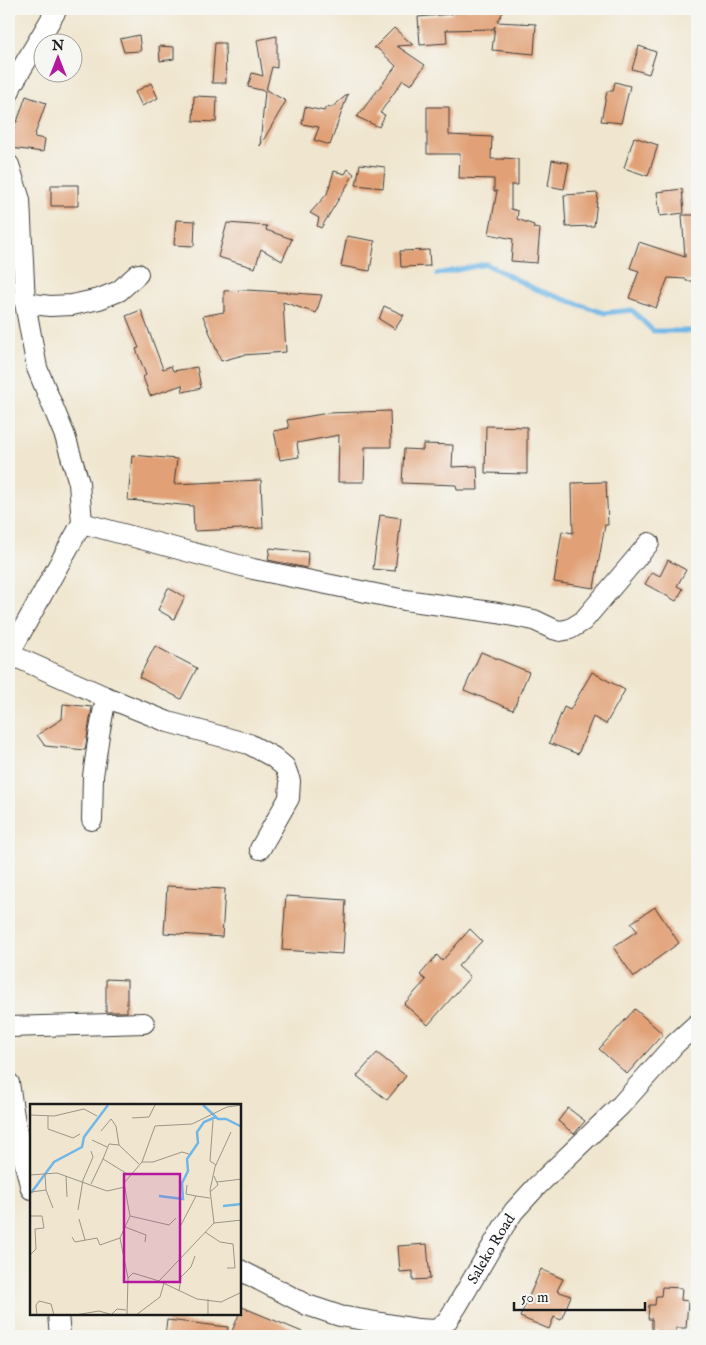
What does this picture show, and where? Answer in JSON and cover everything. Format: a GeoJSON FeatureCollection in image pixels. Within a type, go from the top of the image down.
{"type":"FeatureCollection","features":[{"type":"Feature","properties":{"kind":"street"},"geometry":{"type":"LineString","coordinates":[[9,93],[57,9]]}},
{"type":"Feature","properties":{"kind":"street"},"geometry":{"type":"LineString","coordinates":[[9,165],[20,200],[25,303],[37,368],[65,436],[79,483],[82,523],[9,654],[168,722],[249,744],[273,757],[285,767],[290,781],[289,798],[260,849]]}},
{"type":"Feature","properties":{"kind":"street"},"geometry":{"type":"LineString","coordinates":[[25,303],[50,306],[72,305],[99,299],[119,291],[138,274]]}},
{"type":"Feature","properties":{"kind":"street"},"geometry":{"type":"LineString","coordinates":[[82,523],[253,568],[405,600],[534,620],[553,630],[560,631],[570,629],[582,621],[649,544]]}},
{"type":"Feature","properties":{"kind":"street"},"geometry":{"type":"LineString","coordinates":[[92,820],[93,776],[106,697]]}},
{"type":"Feature","properties":{"kind":"street"},"geometry":{"type":"LineString","coordinates":[[9,1027],[144,1023]]}},
{"type":"Feature","properties":{"kind":"street","name":"Saleko Road"},"geometry":{"type":"LineString","coordinates":[[241,1271],[307,1304],[340,1316],[447,1332],[447,1321],[514,1211],[536,1187],[621,1105],[675,1044],[697,1024]]}},
{"type":"Feature","properties":{"kind":"street"},"geometry":{"type":"LineString","coordinates":[[9,1083],[15,1122],[30,1185]]}},
{"type":"Feature","properties":{"kind":"street"},"geometry":{"type":"LineString","coordinates":[[58,1315],[60,1336]]}},
{"type":"Feature","properties":{"kind":"building"},"geometry":{"type":"Polygon","coordinates":[[[452,9],[505,9],[497,22],[536,24],[534,54],[492,50],[495,26],[493,29],[446,30],[447,43],[420,45],[418,17],[452,14],[452,9]]]}},
{"type":"Feature","properties":{"kind":"building"},"geometry":{"type":"Polygon","coordinates":[[[394,28],[413,45],[397,46],[425,65],[411,85],[403,80],[380,113],[385,115],[379,127],[357,117],[396,66],[377,48],[374,48],[394,28]]]}},
{"type":"Feature","properties":{"kind":"building"},"geometry":{"type":"Polygon","coordinates":[[[139,35],[141,51],[124,52],[120,39],[139,35]]]}},
{"type":"Feature","properties":{"kind":"building"},"geometry":{"type":"Polygon","coordinates":[[[277,36],[277,68],[272,67],[266,90],[286,101],[260,146],[265,91],[248,87],[252,73],[263,76],[257,40],[277,36]]]}},
{"type":"Feature","properties":{"kind":"building"},"geometry":{"type":"Polygon","coordinates":[[[215,43],[225,43],[226,83],[212,83],[215,43]]]}},
{"type":"Feature","properties":{"kind":"building"},"geometry":{"type":"Polygon","coordinates":[[[159,46],[174,47],[174,59],[160,61],[159,46]]]}},
{"type":"Feature","properties":{"kind":"building"},"geometry":{"type":"Polygon","coordinates":[[[639,46],[656,52],[649,74],[632,69],[639,46]]]}},
{"type":"Feature","properties":{"kind":"building"},"geometry":{"type":"Polygon","coordinates":[[[615,82],[630,86],[621,123],[601,121],[607,91],[613,91],[615,82]]]}},
{"type":"Feature","properties":{"kind":"building"},"geometry":{"type":"Polygon","coordinates":[[[151,83],[158,98],[142,106],[135,92],[151,83]]]}},
{"type":"Feature","properties":{"kind":"building"},"geometry":{"type":"Polygon","coordinates":[[[348,94],[330,145],[314,140],[319,127],[302,124],[305,107],[324,111],[326,107],[331,108],[348,94]]]}},
{"type":"Feature","properties":{"kind":"building"},"geometry":{"type":"Polygon","coordinates":[[[26,96],[46,103],[34,137],[45,139],[43,152],[11,148],[15,122],[17,122],[26,96]]]}},
{"type":"Feature","properties":{"kind":"building"},"geometry":{"type":"Polygon","coordinates":[[[194,96],[217,97],[216,122],[193,121],[194,96]]]}},
{"type":"Feature","properties":{"kind":"building"},"geometry":{"type":"Polygon","coordinates":[[[427,107],[449,107],[449,135],[492,137],[491,159],[518,159],[518,185],[511,185],[511,209],[518,211],[517,219],[534,225],[533,228],[540,229],[537,263],[511,261],[513,239],[489,234],[497,191],[494,191],[494,179],[459,178],[460,154],[427,154],[427,107]]]}},
{"type":"Feature","properties":{"kind":"building"},"geometry":{"type":"Polygon","coordinates":[[[634,137],[658,145],[648,176],[624,168],[634,137]]]}},
{"type":"Feature","properties":{"kind":"building"},"geometry":{"type":"Polygon","coordinates":[[[552,160],[569,163],[564,189],[548,186],[552,160]]]}},
{"type":"Feature","properties":{"kind":"building"},"geometry":{"type":"Polygon","coordinates":[[[360,164],[385,167],[383,188],[356,185],[360,164]]]}},
{"type":"Feature","properties":{"kind":"building"},"geometry":{"type":"Polygon","coordinates":[[[348,169],[354,174],[321,228],[317,226],[319,218],[310,213],[327,194],[334,171],[345,174],[348,169]]]}},
{"type":"Feature","properties":{"kind":"building"},"geometry":{"type":"Polygon","coordinates":[[[51,185],[78,185],[78,206],[51,206],[51,185]]]}},
{"type":"Feature","properties":{"kind":"building"},"geometry":{"type":"Polygon","coordinates":[[[682,189],[684,213],[660,216],[657,192],[682,189]]]}},
{"type":"Feature","properties":{"kind":"building"},"geometry":{"type":"Polygon","coordinates":[[[598,193],[594,226],[566,227],[564,195],[598,193]]]}},
{"type":"Feature","properties":{"kind":"building"},"geometry":{"type":"Polygon","coordinates":[[[682,215],[697,215],[697,281],[668,278],[656,308],[629,298],[639,271],[630,268],[639,242],[685,257],[682,215]]]}},
{"type":"Feature","properties":{"kind":"building"},"geometry":{"type":"Polygon","coordinates":[[[176,220],[195,221],[194,246],[174,245],[176,220]]]}},
{"type":"Feature","properties":{"kind":"building"},"geometry":{"type":"Polygon","coordinates":[[[227,223],[267,226],[266,230],[292,239],[282,261],[261,249],[255,268],[218,257],[227,223]]]}},
{"type":"Feature","properties":{"kind":"building"},"geometry":{"type":"Polygon","coordinates":[[[347,236],[375,241],[370,271],[341,266],[347,236]]]}},
{"type":"Feature","properties":{"kind":"building"},"geometry":{"type":"Polygon","coordinates":[[[429,250],[430,266],[401,267],[400,251],[429,250]]]}},
{"type":"Feature","properties":{"kind":"building"},"geometry":{"type":"Polygon","coordinates":[[[245,290],[322,295],[316,313],[283,302],[286,352],[243,355],[221,361],[203,316],[224,312],[224,291],[245,290]]]}},
{"type":"Feature","properties":{"kind":"building"},"geometry":{"type":"Polygon","coordinates":[[[384,306],[404,315],[395,329],[379,319],[384,306]]]}},
{"type":"Feature","properties":{"kind":"building"},"geometry":{"type":"Polygon","coordinates":[[[141,310],[163,369],[171,366],[173,371],[197,367],[201,388],[183,392],[182,385],[150,396],[143,377],[146,375],[136,349],[139,348],[126,316],[141,310]]]}},
{"type":"Feature","properties":{"kind":"building"},"geometry":{"type":"Polygon","coordinates":[[[390,411],[391,447],[365,447],[364,482],[338,482],[339,435],[297,443],[299,457],[280,460],[274,431],[289,428],[287,420],[328,413],[390,411]]]}},
{"type":"Feature","properties":{"kind":"building"},"geometry":{"type":"Polygon","coordinates":[[[486,426],[527,427],[527,474],[485,473],[486,426]]]}},
{"type":"Feature","properties":{"kind":"building"},"geometry":{"type":"Polygon","coordinates":[[[423,444],[453,445],[452,467],[477,466],[478,490],[457,490],[456,485],[402,483],[404,449],[423,450],[423,444]]]}},
{"type":"Feature","properties":{"kind":"building"},"geometry":{"type":"Polygon","coordinates":[[[132,455],[177,459],[174,484],[261,480],[263,528],[194,531],[193,506],[128,500],[132,455]]]}},
{"type":"Feature","properties":{"kind":"building"},"geometry":{"type":"Polygon","coordinates":[[[606,482],[608,525],[605,525],[594,588],[554,582],[562,531],[573,533],[572,483],[606,482]]]}},
{"type":"Feature","properties":{"kind":"building"},"geometry":{"type":"Polygon","coordinates":[[[380,515],[401,518],[395,571],[373,569],[380,515]]]}},
{"type":"Feature","properties":{"kind":"building"},"geometry":{"type":"Polygon","coordinates":[[[270,548],[308,552],[307,568],[268,560],[270,548]]]}},
{"type":"Feature","properties":{"kind":"building"},"geometry":{"type":"Polygon","coordinates":[[[668,560],[686,570],[677,586],[683,589],[676,601],[645,584],[652,572],[660,576],[668,560]]]}},
{"type":"Feature","properties":{"kind":"building"},"geometry":{"type":"Polygon","coordinates":[[[168,588],[185,597],[174,619],[158,610],[168,588]]]}},
{"type":"Feature","properties":{"kind":"building"},"geometry":{"type":"Polygon","coordinates":[[[155,646],[197,668],[181,699],[139,677],[155,646]]]}},
{"type":"Feature","properties":{"kind":"building"},"geometry":{"type":"Polygon","coordinates":[[[481,652],[529,672],[513,710],[464,690],[481,652]]]}},
{"type":"Feature","properties":{"kind":"building"},"geometry":{"type":"Polygon","coordinates":[[[592,672],[625,690],[606,724],[593,717],[578,754],[549,743],[564,707],[570,710],[592,672]]]}},
{"type":"Feature","properties":{"kind":"building"},"geometry":{"type":"Polygon","coordinates":[[[63,704],[92,707],[85,750],[45,746],[37,735],[62,719],[63,704]]]}},
{"type":"Feature","properties":{"kind":"building"},"geometry":{"type":"Polygon","coordinates":[[[167,886],[225,889],[222,937],[164,933],[167,886]]]}},
{"type":"Feature","properties":{"kind":"building"},"geometry":{"type":"Polygon","coordinates":[[[286,896],[346,900],[343,954],[282,950],[286,896]]]}},
{"type":"Feature","properties":{"kind":"building"},"geometry":{"type":"Polygon","coordinates":[[[655,907],[679,943],[634,977],[613,947],[637,931],[631,923],[655,907]]]}},
{"type":"Feature","properties":{"kind":"building"},"geometry":{"type":"Polygon","coordinates":[[[470,929],[482,941],[458,966],[470,977],[428,1025],[404,1004],[426,980],[420,975],[437,955],[442,961],[470,929]]]}},
{"type":"Feature","properties":{"kind":"building"},"geometry":{"type":"Polygon","coordinates":[[[106,979],[127,980],[127,1012],[106,1012],[106,979]]]}},
{"type":"Feature","properties":{"kind":"building"},"geometry":{"type":"Polygon","coordinates":[[[635,1009],[663,1034],[627,1074],[599,1049],[635,1009]]]}},
{"type":"Feature","properties":{"kind":"building"},"geometry":{"type":"Polygon","coordinates":[[[377,1053],[406,1076],[387,1100],[357,1076],[377,1053]]]}},
{"type":"Feature","properties":{"kind":"building"},"geometry":{"type":"Polygon","coordinates":[[[568,1108],[585,1121],[574,1134],[558,1121],[568,1108]]]}},
{"type":"Feature","properties":{"kind":"building"},"geometry":{"type":"Polygon","coordinates":[[[427,1244],[430,1279],[413,1280],[413,1271],[400,1272],[398,1246],[427,1244]]]}},
{"type":"Feature","properties":{"kind":"building"},"geometry":{"type":"Polygon","coordinates":[[[541,1269],[563,1279],[557,1291],[571,1296],[561,1320],[554,1317],[549,1329],[520,1317],[541,1269]]]}},
{"type":"Feature","properties":{"kind":"building"},"geometry":{"type":"Polygon","coordinates":[[[662,1287],[682,1288],[681,1300],[688,1301],[686,1328],[676,1328],[675,1336],[661,1336],[661,1331],[652,1331],[652,1319],[648,1319],[649,1305],[655,1305],[656,1296],[661,1296],[662,1287]]]}},
{"type":"Feature","properties":{"kind":"building"},"geometry":{"type":"Polygon","coordinates":[[[242,1307],[312,1336],[230,1336],[239,1315],[241,1315],[242,1307]]]}},
{"type":"Feature","properties":{"kind":"building"},"geometry":{"type":"Polygon","coordinates":[[[167,1320],[228,1327],[227,1336],[165,1336],[167,1320]]]}},
{"type":"Feature","properties":{"kind":"waterway"},"geometry":{"type":"LineString","coordinates":[[437,274],[486,264],[535,289],[604,313],[632,310],[653,331],[697,331]]}}]}
